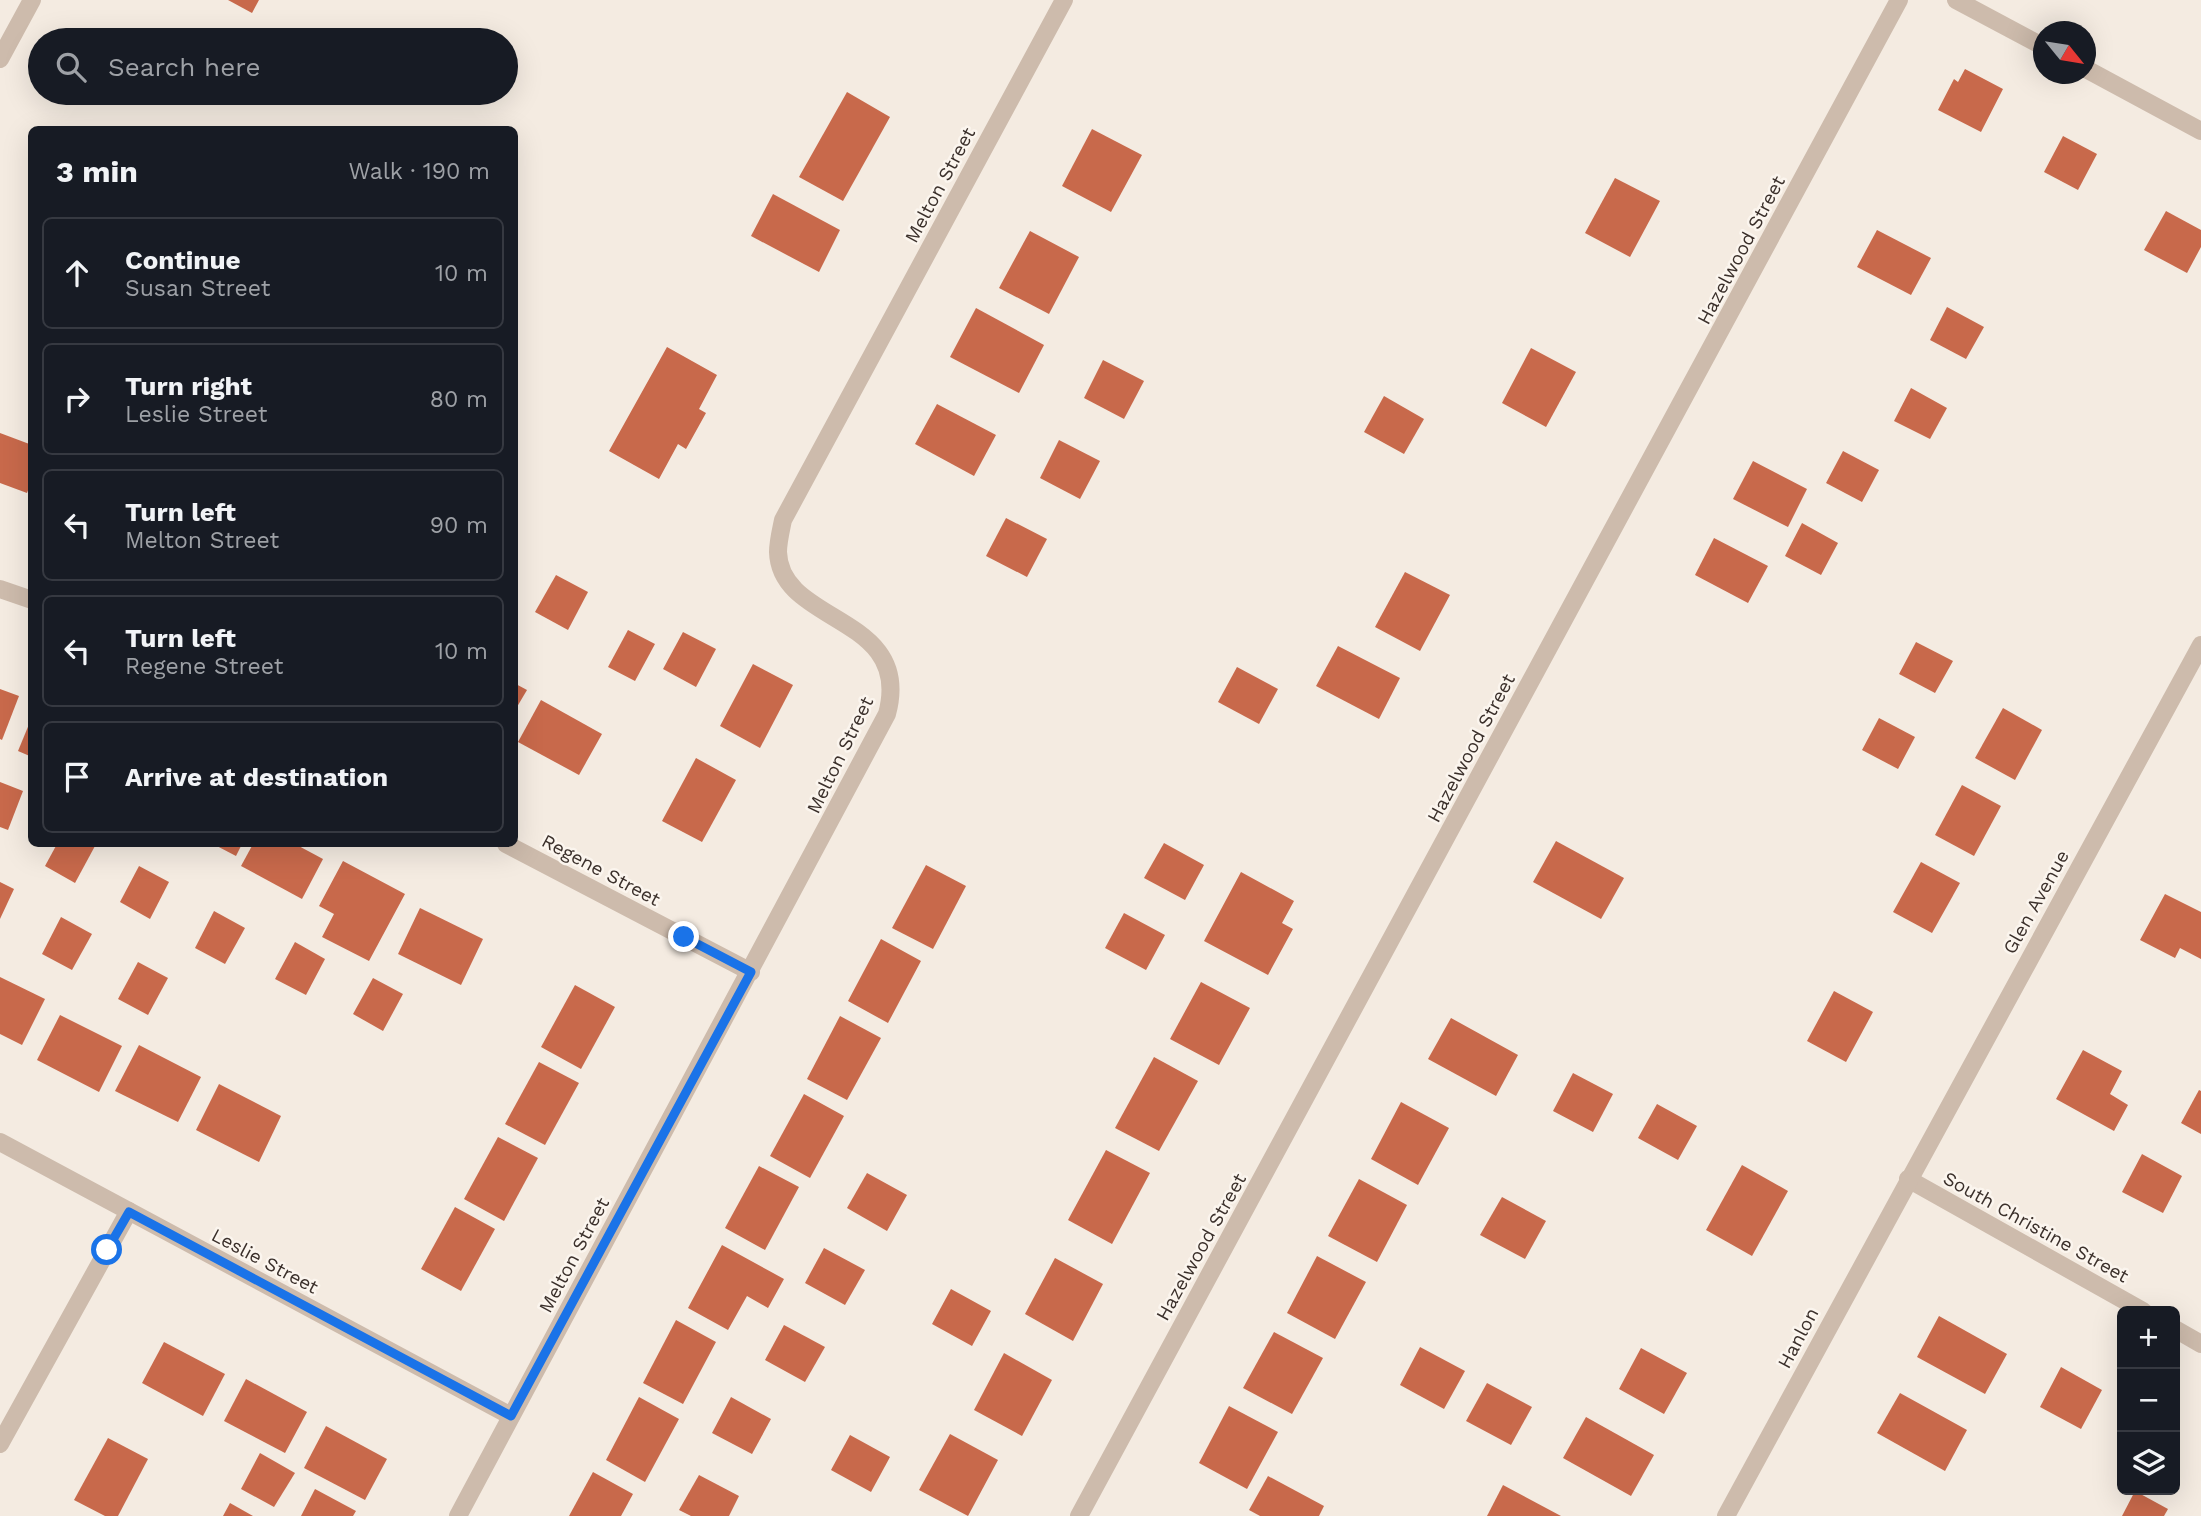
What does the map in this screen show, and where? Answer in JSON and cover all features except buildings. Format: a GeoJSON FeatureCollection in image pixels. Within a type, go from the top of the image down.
{"type":"FeatureCollection","features":[{"type":"Feature","properties":{"kind":"street"},"geometry":{"type":"LineString","coordinates":[[0,59],[32,0]]}},
{"type":"Feature","properties":{"kind":"street","name":"Melton Street"},"geometry":{"type":"LineString","coordinates":[[457,1516],[887,714],[892,695],[890,675],[875,646],[811,604],[786,579],[778,554],[783,520],[1064,0]]}},
{"type":"Feature","properties":{"kind":"street","name":"Hazelwood Street"},"geometry":{"type":"LineString","coordinates":[[1079,1516],[1899,0]]}},
{"type":"Feature","properties":{"kind":"street"},"geometry":{"type":"LineString","coordinates":[[1956,0],[2033,42]]}},
{"type":"Feature","properties":{"kind":"street"},"geometry":{"type":"LineString","coordinates":[[2096,75],[2201,131]]}},
{"type":"Feature","properties":{"kind":"street"},"geometry":{"type":"LineString","coordinates":[[0,589],[28,599]]}},
{"type":"Feature","properties":{"kind":"street","name":"Glen Avenue"},"geometry":{"type":"LineString","coordinates":[[1908,1179],[2201,645]]}},
{"type":"Feature","properties":{"kind":"street","name":"Regene Street"},"geometry":{"type":"LineString","coordinates":[[512,847],[751,972]]}},
{"type":"Feature","properties":{"kind":"street","name":"Leslie Street"},"geometry":{"type":"LineString","coordinates":[[0,1142],[511,1416]]}},
{"type":"Feature","properties":{"kind":"street","name":"South Christine Street"},"geometry":{"type":"LineString","coordinates":[[1908,1179],[2134,1306]]}},
{"type":"Feature","properties":{"kind":"street","name":"Hanlon"},"geometry":{"type":"LineString","coordinates":[[1726,1516],[1908,1179]]}},
{"type":"Feature","properties":{"kind":"street"},"geometry":{"type":"LineString","coordinates":[[0,1444],[129,1212]]}},
{"type":"Feature","properties":{"kind":"street"},"geometry":{"type":"LineString","coordinates":[[2180,1332],[2201,1344]]}},
{"type":"Feature","properties":{"kind":"route"},"geometry":{"type":"LineString","coordinates":[[107,1250],[129,1212],[511,1416],[751,972],[684,937]]}}]}
